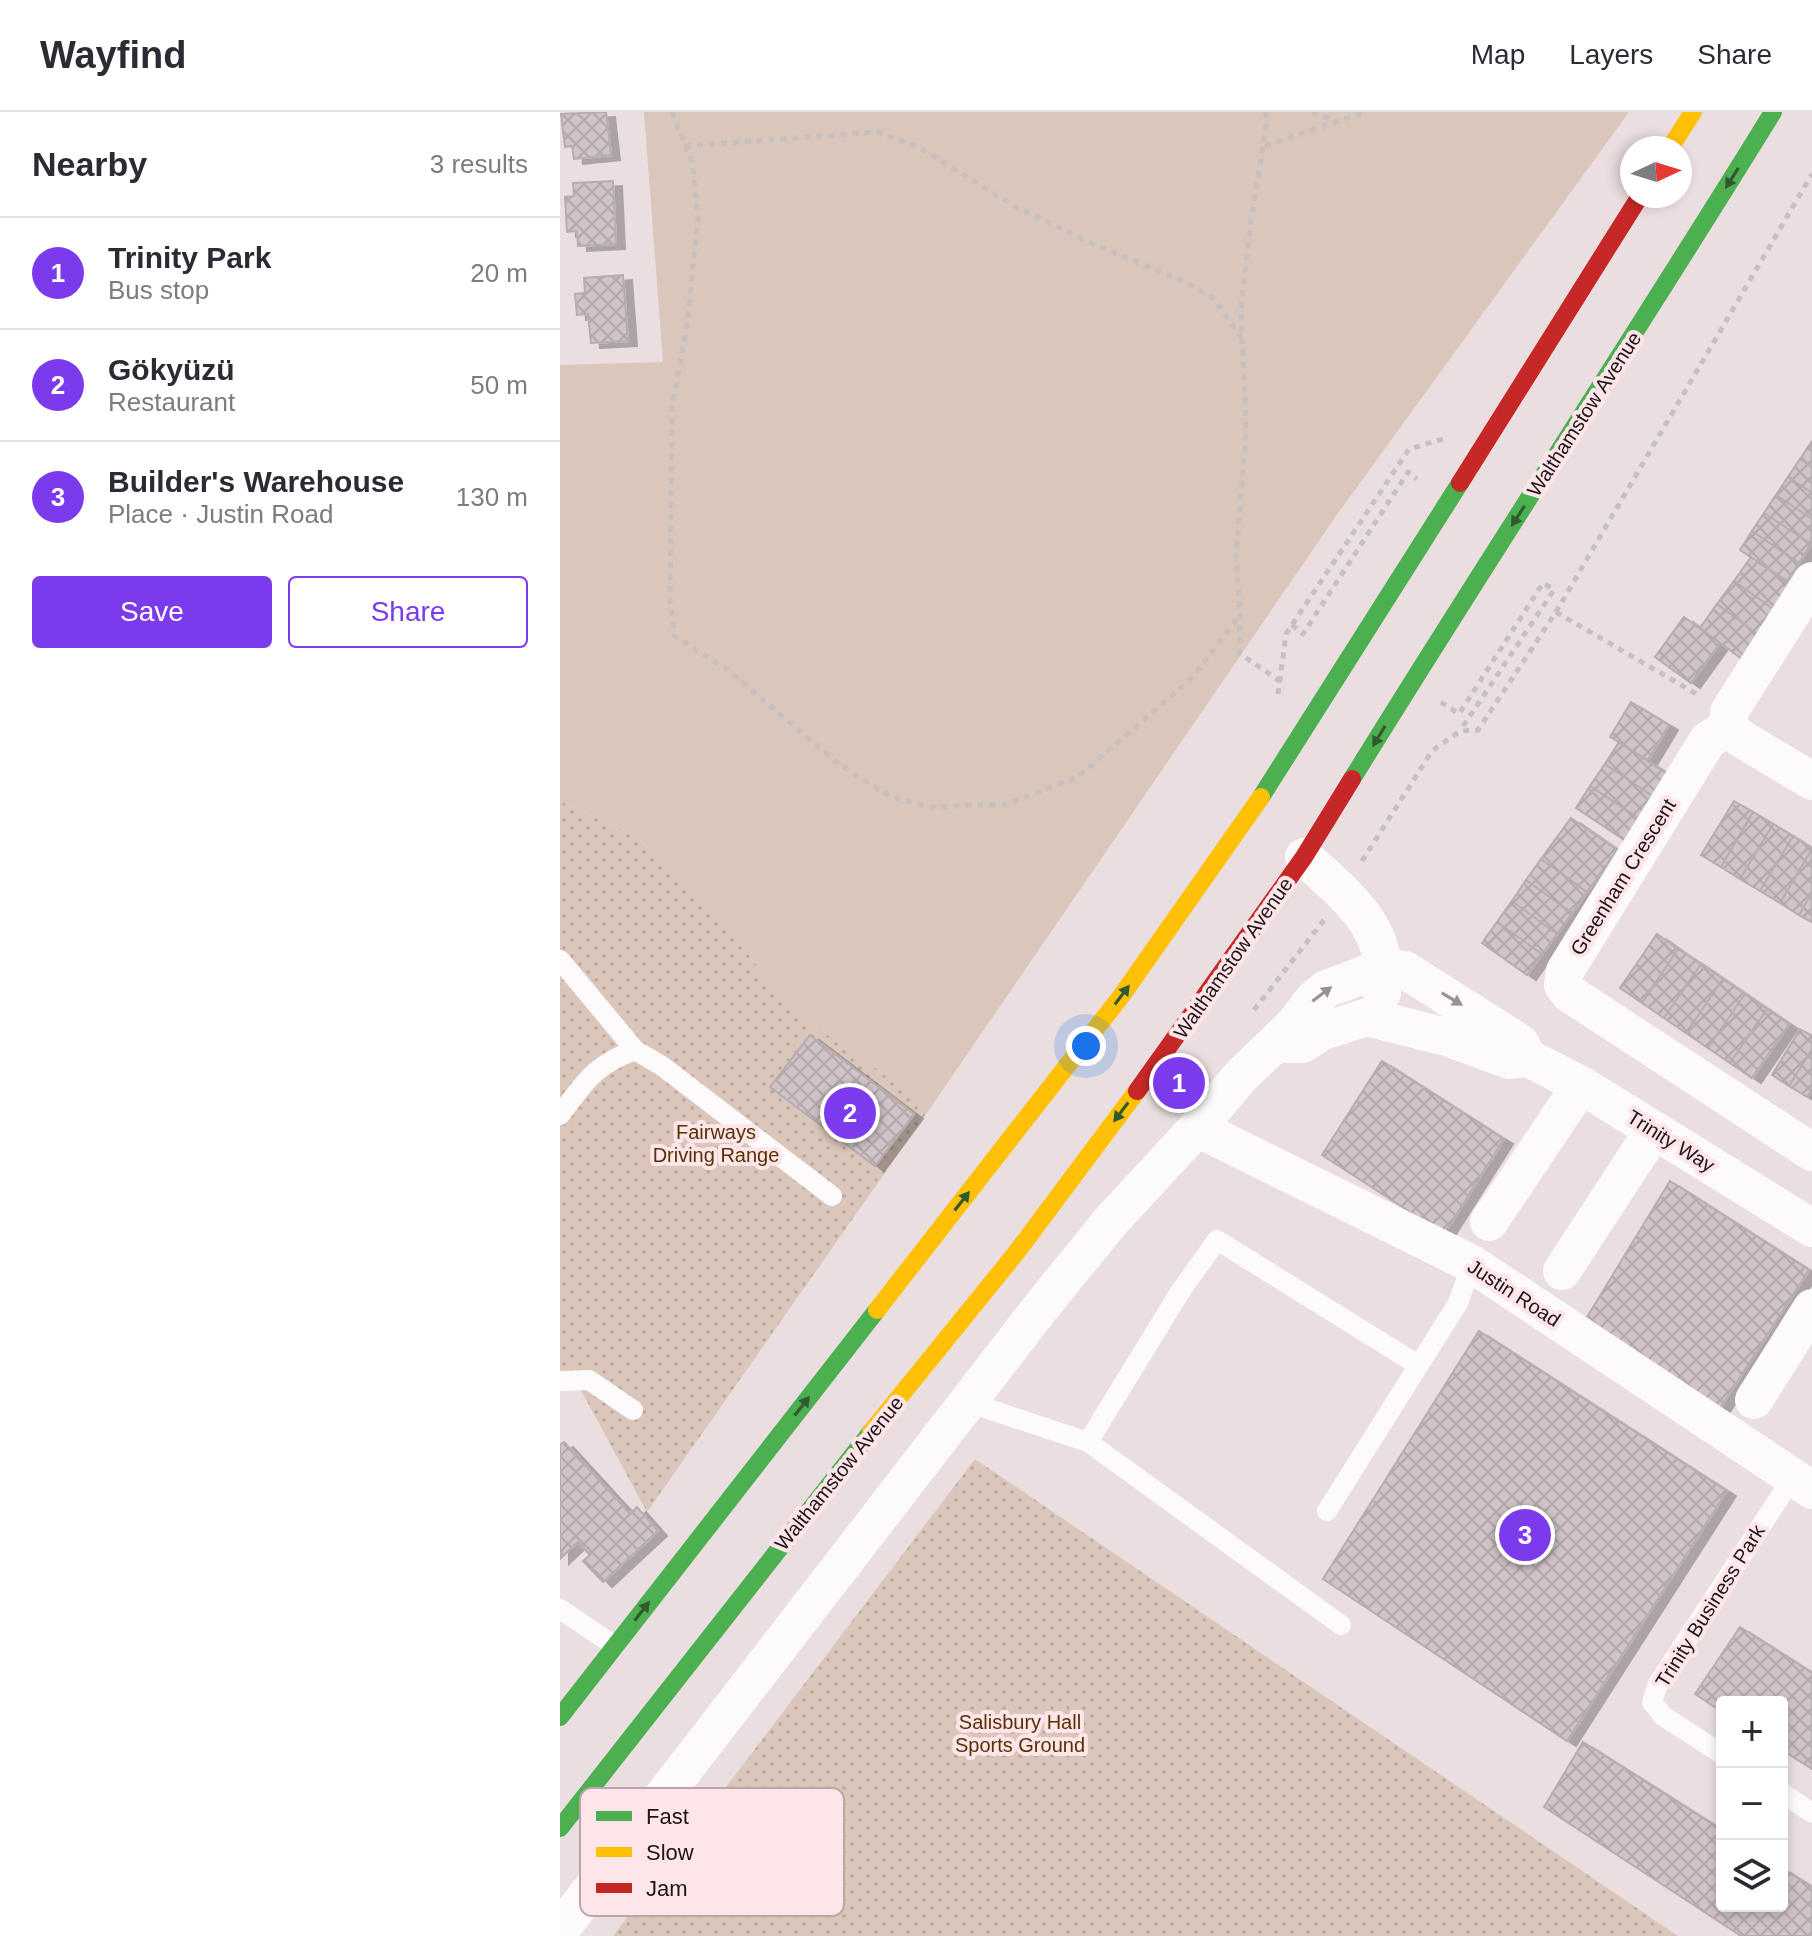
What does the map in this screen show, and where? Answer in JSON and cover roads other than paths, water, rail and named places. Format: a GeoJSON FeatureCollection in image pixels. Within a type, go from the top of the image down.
{"type":"FeatureCollection","features":[{"type":"Feature","properties":{"kind":"highway"},"geometry":{"type":"LineString","coordinates":[[1678,136],[1693,112]]}},
{"type":"Feature","properties":{"kind":"highway","name":"Walthamstow Avenue"},"geometry":{"type":"LineString","coordinates":[[591,1788],[844,1465],[1016,1253],[1178,1035],[1304,857],[1420,668],[1638,331],[1773,112]]}},
{"type":"Feature","properties":{"kind":"highway"},"geometry":{"type":"LineString","coordinates":[[560,1717],[1122,995],[1227,848],[1394,589],[1632,208]]}},
{"type":"Feature","properties":{"kind":"highway","name":"Walthamstow Avenue"},"geometry":{"type":"LineString","coordinates":[[560,1828],[580,1802]]}},
{"type":"Feature","properties":{"kind":"street"},"geometry":{"type":"LineString","coordinates":[[1812,581],[1728,720],[1742,739],[1812,781]]}},
{"type":"Feature","properties":{"kind":"street","name":"Greenham Crescent"},"geometry":{"type":"LineString","coordinates":[[1728,720],[1708,740],[1565,971],[1563,985],[1570,994],[1812,1152]]}},
{"type":"Feature","properties":{"kind":"street"},"geometry":{"type":"LineString","coordinates":[[1260,1033],[1303,1044],[1321,1032],[1367,1017],[1380,1000],[1383,968],[1378,941],[1366,917],[1304,857]]}},
{"type":"Feature","properties":{"kind":"street"},"geometry":{"type":"LineString","coordinates":[[669,1788],[967,1402],[1111,1221],[1241,1076],[1260,1033],[1326,989],[1383,968]]}},
{"type":"Feature","properties":{"kind":"street","name":"Trinity Way"},"geometry":{"type":"LineString","coordinates":[[1383,968],[1405,970],[1494,1024],[1520,1043],[1528,1058]]}},
{"type":"Feature","properties":{"kind":"street","name":"Trinity Way"},"geometry":{"type":"LineString","coordinates":[[1367,1017],[1446,1037],[1509,1060],[1528,1058],[1581,1085],[1812,1228]]}},
{"type":"Feature","properties":{"kind":"street"},"geometry":{"type":"LineString","coordinates":[[1489,1222],[1581,1085]]}},
{"type":"Feature","properties":{"kind":"street","name":"Justin Road"},"geometry":{"type":"LineString","coordinates":[[1197,1128],[1472,1264],[1802,1483]]}},
{"type":"Feature","properties":{"kind":"street"},"geometry":{"type":"LineString","coordinates":[[1562,1271],[1654,1130]]}},
{"type":"Feature","properties":{"kind":"street"},"geometry":{"type":"LineString","coordinates":[[1754,1400],[1812,1308]]}},
{"type":"Feature","properties":{"kind":"street"},"geometry":{"type":"LineString","coordinates":[[560,1930],[580,1904]]}},
{"type":"Feature","properties":{"kind":"lane"},"geometry":{"type":"LineString","coordinates":[[560,960],[635,1050],[662,1066],[832,1196]]}},
{"type":"Feature","properties":{"kind":"lane"},"geometry":{"type":"LineString","coordinates":[[560,1115],[608,1060],[635,1050]]}},
{"type":"Feature","properties":{"kind":"lane"},"geometry":{"type":"LineString","coordinates":[[1088,1442],[1180,1292],[1217,1240],[1418,1365]]}},
{"type":"Feature","properties":{"kind":"lane"},"geometry":{"type":"LineString","coordinates":[[1327,1511],[1458,1303],[1472,1264]]}},
{"type":"Feature","properties":{"kind":"lane"},"geometry":{"type":"LineString","coordinates":[[560,1381],[589,1380],[633,1410]]}},
{"type":"Feature","properties":{"kind":"lane"},"geometry":{"type":"LineString","coordinates":[[967,1402],[1088,1442],[1341,1625]]}},
{"type":"Feature","properties":{"kind":"lane","name":"Trinity Business Park"},"geometry":{"type":"LineString","coordinates":[[1716,1750],[1663,1716],[1652,1702],[1658,1684],[1802,1483]]}},
{"type":"Feature","properties":{"kind":"lane"},"geometry":{"type":"LineString","coordinates":[[560,1609],[615,1646]]}},
{"type":"Feature","properties":{"kind":"lane"},"geometry":{"type":"LineString","coordinates":[[1788,1797],[1812,1813]]}},
{"type":"Feature","properties":{"kind":"place","name":"Trinity Park"},"geometry":{"type":"Point","coordinates":[1179,1083]}},
{"type":"Feature","properties":{"kind":"place","name":"Gökyüzü"},"geometry":{"type":"Point","coordinates":[850,1113]}},
{"type":"Feature","properties":{"kind":"place","name":"Builder's Warehouse"},"geometry":{"type":"Point","coordinates":[1525,1535]}},
{"type":"Feature","properties":{"kind":"park label","name":"Fairways Driving Range"},"geometry":{"type":"Point","coordinates":[716,1144]}},
{"type":"Feature","properties":{"kind":"park label","name":"Salisbury Hall Sports Ground"},"geometry":{"type":"Point","coordinates":[1020,1734]}}]}
